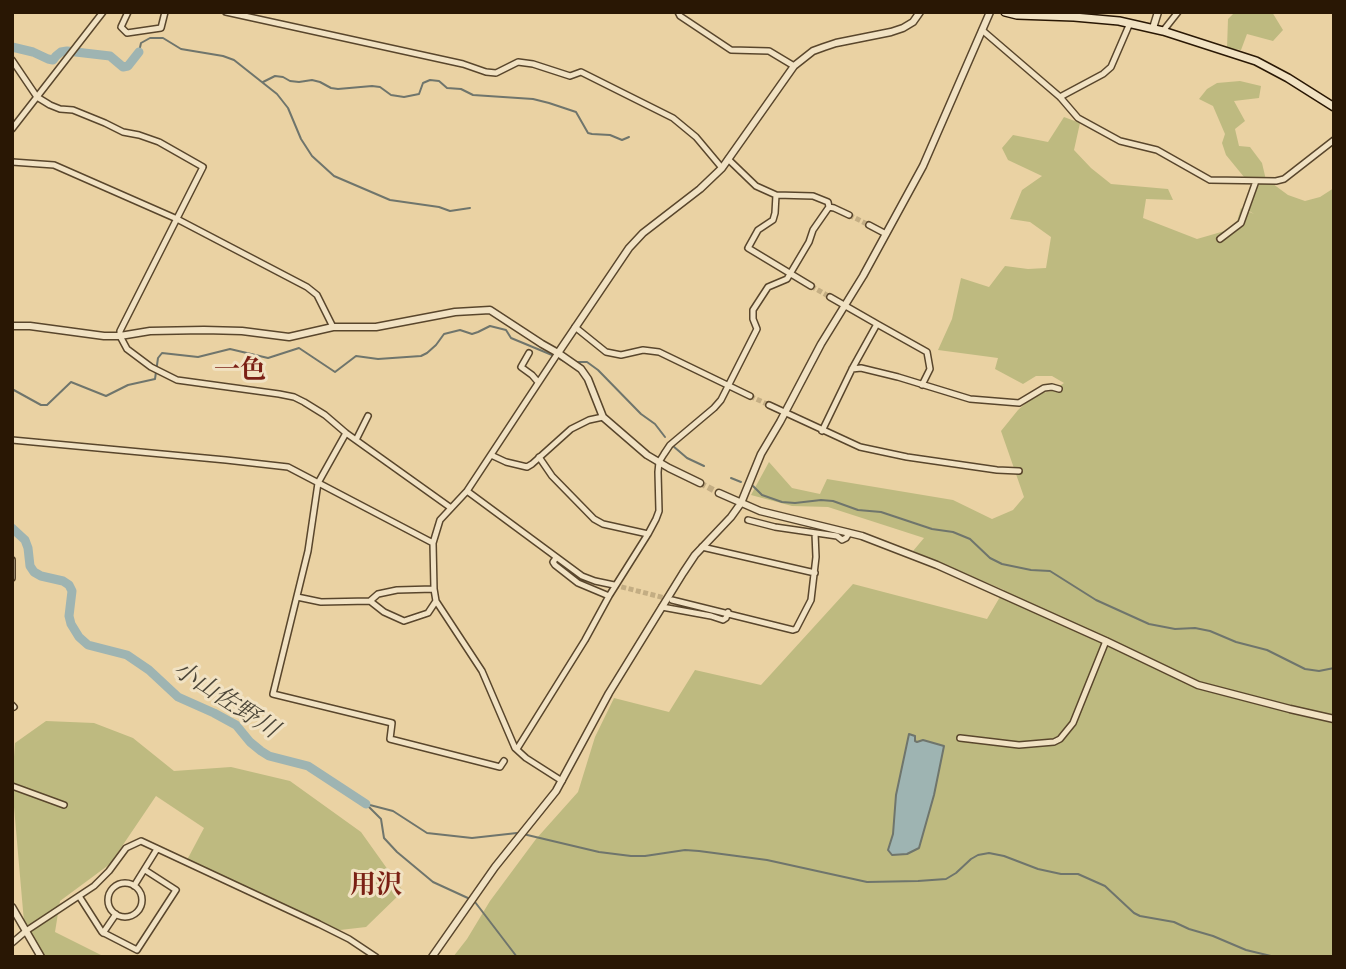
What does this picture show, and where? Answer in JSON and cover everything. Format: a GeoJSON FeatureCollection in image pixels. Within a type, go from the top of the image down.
{"type":"FeatureCollection","features":[{"type":"Feature","properties":{"kind":"main road"},"geometry":{"type":"LineString","coordinates":[[1005,12],[1130,23],[1163,30],[1256,61],[1334,107]]}},
{"type":"Feature","properties":{"kind":"street"},"geometry":{"type":"LineString","coordinates":[[12,129],[103,12]]}},
{"type":"Feature","properties":{"kind":"street"},"geometry":{"type":"LineString","coordinates":[[128,12],[121,27],[127,33],[161,28],[165,12]]}},
{"type":"Feature","properties":{"kind":"street"},"geometry":{"type":"LineString","coordinates":[[226,12],[463,64],[486,72],[496,73],[518,62],[570,75],[581,72],[673,118],[696,137],[722,168]]}},
{"type":"Feature","properties":{"kind":"street"},"geometry":{"type":"LineString","coordinates":[[678,12],[731,50],[769,51],[793,66]]}},
{"type":"Feature","properties":{"kind":"street"},"geometry":{"type":"LineString","coordinates":[[562,781],[518,751],[482,671],[436,601],[433,543],[440,520],[467,491],[629,248],[643,233],[700,189],[722,168],[793,66],[813,51],[824,47],[903,27],[913,22],[920,12]]}},
{"type":"Feature","properties":{"kind":"street"},"geometry":{"type":"LineString","coordinates":[[432,957],[468,904],[562,781],[609,692],[689,563],[741,503],[757,463],[821,344],[929,155],[990,12]]}},
{"type":"Feature","properties":{"kind":"street"},"geometry":{"type":"LineString","coordinates":[[1153,28],[1158,12]]}},
{"type":"Feature","properties":{"kind":"street"},"geometry":{"type":"LineString","coordinates":[[1163,30],[1178,12]]}},
{"type":"Feature","properties":{"kind":"street"},"geometry":{"type":"LineString","coordinates":[[1060,97],[1111,67],[1130,23]]}},
{"type":"Feature","properties":{"kind":"street"},"geometry":{"type":"LineString","coordinates":[[982,30],[1060,97],[1077,118],[1120,141],[1157,150],[1210,180],[1276,181],[1334,141]]}},
{"type":"Feature","properties":{"kind":"street"},"geometry":{"type":"LineString","coordinates":[[12,60],[37,97],[50,105],[73,110],[122,132],[159,142],[203,167],[120,331],[127,349],[151,367],[177,380],[294,397],[325,415],[451,508]]}},
{"type":"Feature","properties":{"kind":"street"},"geometry":{"type":"LineString","coordinates":[[728,159],[756,186],[776,194],[813,196],[828,202],[829,207]]}},
{"type":"Feature","properties":{"kind":"street"},"geometry":{"type":"LineString","coordinates":[[12,162],[54,164],[177,219],[307,287],[317,295],[333,327]]}},
{"type":"Feature","properties":{"kind":"street"},"geometry":{"type":"LineString","coordinates":[[1220,239],[1241,223],[1256,181]]}},
{"type":"Feature","properties":{"kind":"street"},"geometry":{"type":"LineString","coordinates":[[776,194],[773,220],[758,230],[748,248],[811,286]]}},
{"type":"Feature","properties":{"kind":"street"},"geometry":{"type":"LineString","coordinates":[[829,207],[849,215]]}},
{"type":"Feature","properties":{"kind":"street"},"geometry":{"type":"LineString","coordinates":[[518,751],[648,534],[659,511],[659,463],[670,445],[718,404],[757,328],[752,319],[753,310],[765,291],[774,284],[784,282],[790,274],[813,230],[829,207]]}},
{"type":"Feature","properties":{"kind":"street"},"geometry":{"type":"LineString","coordinates":[[869,225],[886,234]]}},
{"type":"Feature","properties":{"kind":"street"},"geometry":{"type":"LineString","coordinates":[[830,297],[927,352],[930,369],[922,384]]}},
{"type":"Feature","properties":{"kind":"street"},"geometry":{"type":"LineString","coordinates":[[12,326],[104,336],[150,331],[204,330],[242,331],[289,337],[333,327],[376,327],[455,312],[490,310],[575,365],[588,379],[603,417],[646,455],[700,483]]}},
{"type":"Feature","properties":{"kind":"street"},"geometry":{"type":"LineString","coordinates":[[822,431],[877,324]]}},
{"type":"Feature","properties":{"kind":"street"},"geometry":{"type":"LineString","coordinates":[[575,327],[606,352],[621,355],[643,350],[659,352],[750,396]]}},
{"type":"Feature","properties":{"kind":"street"},"geometry":{"type":"LineString","coordinates":[[529,353],[522,367],[538,382]]}},
{"type":"Feature","properties":{"kind":"street"},"geometry":{"type":"LineString","coordinates":[[852,369],[861,368],[970,399],[1019,402],[1044,387],[1059,389]]}},
{"type":"Feature","properties":{"kind":"street"},"geometry":{"type":"LineString","coordinates":[[769,405],[869,450],[996,470],[1019,471]]}},
{"type":"Feature","properties":{"kind":"street"},"geometry":{"type":"LineString","coordinates":[[356,440],[368,416]]}},
{"type":"Feature","properties":{"kind":"street"},"geometry":{"type":"LineString","coordinates":[[491,455],[527,467],[571,429],[589,420],[603,417]]}},
{"type":"Feature","properties":{"kind":"street"},"geometry":{"type":"LineString","coordinates":[[346,433],[318,483],[308,551],[273,694],[392,723],[390,739],[499,767],[504,761]]}},
{"type":"Feature","properties":{"kind":"street"},"geometry":{"type":"LineString","coordinates":[[12,440],[288,467],[433,543]]}},
{"type":"Feature","properties":{"kind":"street"},"geometry":{"type":"LineString","coordinates":[[539,457],[552,476],[594,519],[603,524],[648,534]]}},
{"type":"Feature","properties":{"kind":"street"},"geometry":{"type":"LineString","coordinates":[[467,491],[587,578],[614,585]]}},
{"type":"Feature","properties":{"kind":"street"},"geometry":{"type":"LineString","coordinates":[[719,493],[778,516],[862,536],[937,565],[1198,685],[1334,719]]}},
{"type":"Feature","properties":{"kind":"street"},"geometry":{"type":"LineString","coordinates":[[748,520],[836,536],[842,540],[849,533]]}},
{"type":"Feature","properties":{"kind":"street"},"geometry":{"type":"LineString","coordinates":[[672,600],[796,629],[811,600],[816,556],[815,533]]}},
{"type":"Feature","properties":{"kind":"street"},"geometry":{"type":"LineString","coordinates":[[702,547],[814,573]]}},
{"type":"Feature","properties":{"kind":"street"},"geometry":{"type":"LineString","coordinates":[[556,558],[555,565],[578,583],[609,596]]}},
{"type":"Feature","properties":{"kind":"street"},"geometry":{"type":"LineString","coordinates":[[12,560],[12,575]]}},
{"type":"Feature","properties":{"kind":"street"},"geometry":{"type":"LineString","coordinates":[[370,601],[378,594],[397,590],[434,589]]}},
{"type":"Feature","properties":{"kind":"street"},"geometry":{"type":"LineString","coordinates":[[296,597],[321,602],[370,601],[384,612],[404,621],[428,613],[436,601]]}},
{"type":"Feature","properties":{"kind":"street"},"geometry":{"type":"LineString","coordinates":[[662,607],[723,620],[728,612]]}},
{"type":"Feature","properties":{"kind":"street"},"geometry":{"type":"LineString","coordinates":[[960,738],[1019,745],[1060,739],[1073,723],[1106,641]]}},
{"type":"Feature","properties":{"kind":"street"},"geometry":{"type":"LineString","coordinates":[[12,786],[64,805]]}},
{"type":"Feature","properties":{"kind":"street"},"geometry":{"type":"LineString","coordinates":[[12,943],[94,886],[126,848],[141,841],[319,923],[376,957]]}},
{"type":"Feature","properties":{"kind":"street"},"geometry":{"type":"LineString","coordinates":[[134,886],[157,849]]}},
{"type":"Feature","properties":{"kind":"street"},"geometry":{"type":"LineString","coordinates":[[79,895],[103,933],[137,950],[176,890],[145,870]]}},
{"type":"Feature","properties":{"kind":"street"},"geometry":{"type":"LineString","coordinates":[[119,884],[134,886],[141,895],[140,907],[127,917],[116,914],[109,906],[108,895],[119,884]]}},
{"type":"Feature","properties":{"kind":"street"},"geometry":{"type":"LineString","coordinates":[[12,906],[41,957]]}},
{"type":"Feature","properties":{"kind":"street"},"geometry":{"type":"LineString","coordinates":[[103,933],[116,914]]}},
{"type":"Feature","properties":{"kind":"shaded area"},"geometry":{"type":"Polygon","coordinates":[[[1235,12],[1272,12],[1283,30],[1273,41],[1247,34],[1241,50],[1227,48],[1228,19],[1235,12]]]}},
{"type":"Feature","properties":{"kind":"shaded area"},"geometry":{"type":"Polygon","coordinates":[[[1240,81],[1261,86],[1259,98],[1234,101],[1245,121],[1235,129],[1239,146],[1250,147],[1262,163],[1266,180],[1244,177],[1226,155],[1222,143],[1225,134],[1213,106],[1199,99],[1207,89],[1217,83],[1240,81]]]}},
{"type":"Feature","properties":{"kind":"shaded area"},"geometry":{"type":"Polygon","coordinates":[[[1064,117],[1080,123],[1074,150],[1111,184],[1168,189],[1173,200],[1146,199],[1143,218],[1197,239],[1235,228],[1241,208],[1254,214],[1246,209],[1256,181],[1269,181],[1288,195],[1305,201],[1320,197],[1334,188],[1334,957],[453,957],[536,839],[578,792],[595,737],[614,698],[669,712],[695,670],[761,685],[853,584],[987,619],[1004,590],[913,551],[924,538],[828,507],[792,506],[751,495],[769,462],[792,488],[820,494],[827,479],[953,500],[992,519],[1013,510],[1024,497],[1001,431],[1036,394],[1052,391],[1064,383],[1052,376],[1036,376],[1023,384],[995,369],[998,358],[938,350],[952,319],[961,278],[989,287],[1005,266],[1046,268],[1051,237],[1030,222],[1010,219],[1022,190],[1042,176],[1008,160],[1002,148],[1013,135],[1048,142],[1064,117]]]}},
{"type":"Feature","properties":{"kind":"shaded area"},"geometry":{"type":"Polygon","coordinates":[[[46,721],[94,723],[133,738],[174,771],[231,767],[290,781],[361,832],[403,891],[366,927],[340,930],[312,924],[248,888],[187,860],[204,828],[156,796],[110,864],[60,901],[55,932],[105,957],[45,957],[24,922],[12,784],[15,743],[46,721]]]}},
{"type":"Feature","properties":{"kind":"water"},"geometry":{"type":"Polygon","coordinates":[[[909,734],[915,736],[917,742],[923,740],[944,746],[919,848],[907,854],[892,855],[888,850],[909,734]]]}},
{"type":"Feature","properties":{"kind":"waterway"},"geometry":{"type":"LineString","coordinates":[[139,52],[141,43],[150,38],[163,38],[181,49],[234,60],[277,94],[288,108],[301,139],[312,156],[334,176],[390,200],[450,211],[470,208]]}},
{"type":"Feature","properties":{"kind":"waterway"},"geometry":{"type":"LineString","coordinates":[[12,47],[53,60],[61,52],[67,51],[110,56],[123,67],[128,66],[139,52]]}},
{"type":"Feature","properties":{"kind":"waterway"},"geometry":{"type":"LineString","coordinates":[[263,82],[275,76],[299,82],[312,80],[338,89],[372,86],[380,87],[391,95],[404,97],[419,94],[423,83],[430,80],[439,81],[447,88],[461,89],[473,95],[533,99],[549,103],[576,112],[588,133],[610,135],[622,140],[629,137]]}},
{"type":"Feature","properties":{"kind":"waterway"},"geometry":{"type":"LineString","coordinates":[[12,389],[41,405],[47,405],[71,382],[106,396],[128,385],[155,379],[158,358],[162,353],[198,357],[230,349],[268,358],[299,348],[335,372],[356,356],[378,359],[421,356],[436,345],[444,334],[460,330],[472,334],[490,326],[506,330],[511,338],[552,355]]}},
{"type":"Feature","properties":{"kind":"waterway"},"geometry":{"type":"LineString","coordinates":[[560,359],[566,362]]}},
{"type":"Feature","properties":{"kind":"waterway"},"geometry":{"type":"LineString","coordinates":[[575,362],[587,362],[598,370],[641,414],[655,424],[665,437]]}},
{"type":"Feature","properties":{"kind":"waterway"},"geometry":{"type":"LineString","coordinates":[[673,446],[687,458],[704,466]]}},
{"type":"Feature","properties":{"kind":"waterway"},"geometry":{"type":"LineString","coordinates":[[731,478],[741,482]]}},
{"type":"Feature","properties":{"kind":"waterway"},"geometry":{"type":"LineString","coordinates":[[753,486],[762,495],[782,502],[833,501],[858,510],[881,512],[932,529],[953,532],[970,539],[990,558],[1002,564],[1050,571],[1096,600],[1149,624],[1210,631],[1236,642],[1267,650],[1305,669],[1319,671],[1334,668]]}},
{"type":"Feature","properties":{"kind":"waterway","name":"小山佐野川"},"geometry":{"type":"LineString","coordinates":[[12,528],[25,540],[30,566],[34,572],[69,585],[72,591],[69,616],[71,624],[88,645],[127,655],[149,670],[178,697],[236,725],[250,742],[269,756],[308,766],[366,804]]}},
{"type":"Feature","properties":{"kind":"waterway"},"geometry":{"type":"LineString","coordinates":[[366,804],[393,811],[427,833],[472,838],[517,833]]}},
{"type":"Feature","properties":{"kind":"waterway"},"geometry":{"type":"LineString","coordinates":[[368,806],[381,819],[384,838],[397,852],[433,882],[470,899]]}},
{"type":"Feature","properties":{"kind":"waterway"},"geometry":{"type":"LineString","coordinates":[[523,834],[599,852],[631,856],[685,850],[767,860],[867,882],[946,879],[971,859],[989,853],[1038,869],[1061,874],[1078,874],[1105,886],[1140,916],[1174,922],[1246,950],[1275,957]]}},
{"type":"Feature","properties":{"kind":"waterway"},"geometry":{"type":"LineString","coordinates":[[475,902],[517,957]]}},
{"type":"Feature","properties":{"kind":"tunnel"},"geometry":{"type":"LineString","coordinates":[[849,215],[869,225]]}},
{"type":"Feature","properties":{"kind":"tunnel"},"geometry":{"type":"LineString","coordinates":[[811,286],[830,297]]}},
{"type":"Feature","properties":{"kind":"tunnel"},"geometry":{"type":"LineString","coordinates":[[750,396],[769,405]]}},
{"type":"Feature","properties":{"kind":"tunnel"},"geometry":{"type":"LineString","coordinates":[[700,483],[719,493]]}},
{"type":"Feature","properties":{"kind":"tunnel"},"geometry":{"type":"LineString","coordinates":[[614,585],[669,599]]}},
{"type":"Feature","properties":{"kind":"district","name":"一色"},"geometry":{"type":"Point","coordinates":[240,372]}},
{"type":"Feature","properties":{"kind":"district","name":"用沢"},"geometry":{"type":"Point","coordinates":[376,887]}}]}
